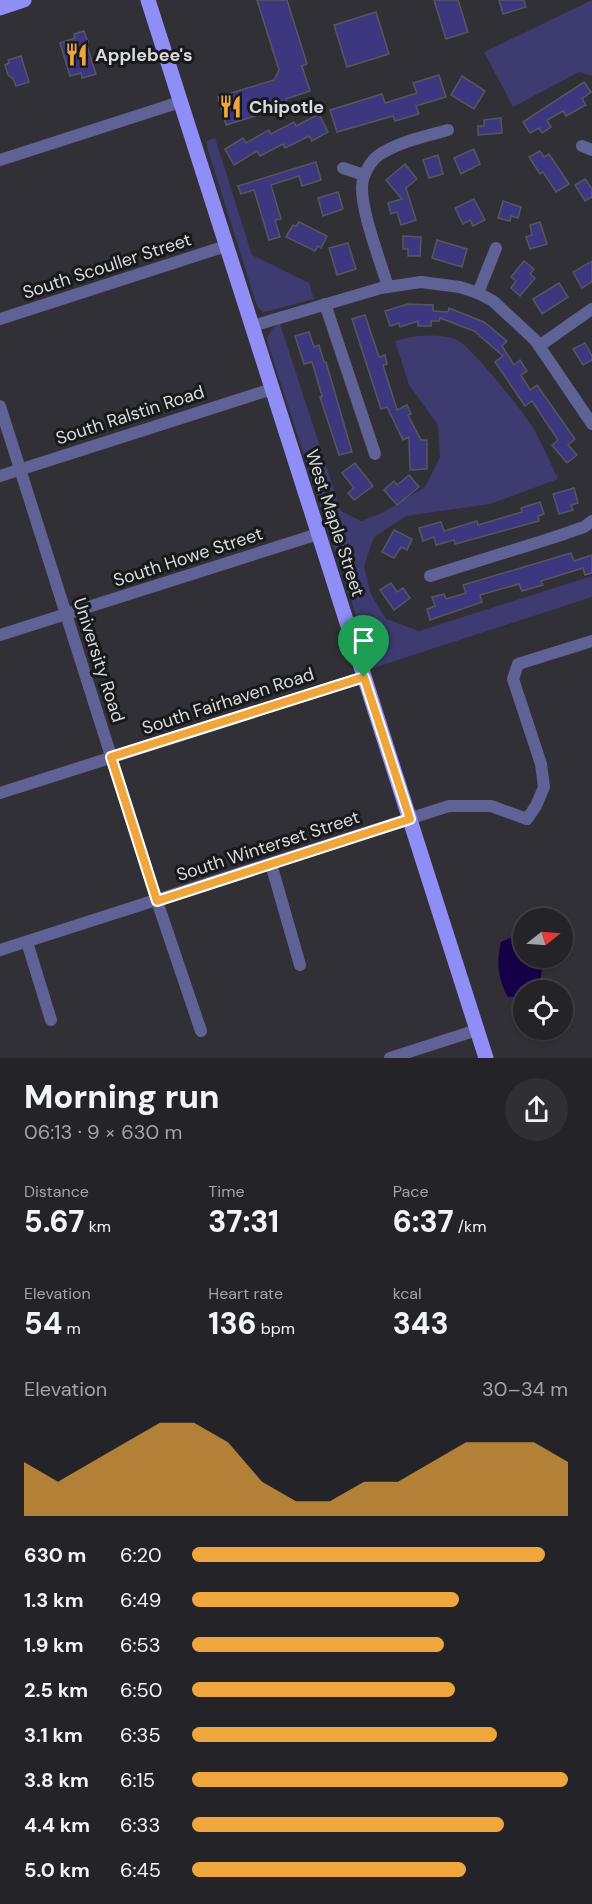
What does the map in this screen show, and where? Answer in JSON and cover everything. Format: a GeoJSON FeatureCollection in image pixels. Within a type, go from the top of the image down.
{"type":"FeatureCollection","features":[{"type":"Feature","properties":{"kind":"main road"},"geometry":{"type":"LineString","coordinates":[[0,8],[24,0]]}},
{"type":"Feature","properties":{"kind":"main road","name":"West Maple Street"},"geometry":{"type":"LineString","coordinates":[[148,0],[486,1058]]}},
{"type":"Feature","properties":{"kind":"street"},"geometry":{"type":"LineString","coordinates":[[0,160],[180,102]]}},
{"type":"Feature","properties":{"kind":"street"},"geometry":{"type":"LineString","coordinates":[[388,287],[364,206],[362,186],[364,175],[381,153],[448,130]]}},
{"type":"Feature","properties":{"kind":"street"},"geometry":{"type":"LineString","coordinates":[[343,168],[364,175]]}},
{"type":"Feature","properties":{"kind":"street","name":"South Scouller Street"},"geometry":{"type":"LineString","coordinates":[[0,319],[226,246]]}},
{"type":"Feature","properties":{"kind":"street"},"geometry":{"type":"LineString","coordinates":[[478,293],[496,248]]}},
{"type":"Feature","properties":{"kind":"street"},"geometry":{"type":"LineString","coordinates":[[252,326],[388,287],[421,282],[446,284],[478,293],[506,312],[538,346],[592,424]]}},
{"type":"Feature","properties":{"kind":"street"},"geometry":{"type":"LineString","coordinates":[[326,304],[375,454]]}},
{"type":"Feature","properties":{"kind":"street"},"geometry":{"type":"LineString","coordinates":[[538,346],[592,309]]}},
{"type":"Feature","properties":{"kind":"street","name":"South Ralstin Road"},"geometry":{"type":"LineString","coordinates":[[0,476],[272,389]]}},
{"type":"Feature","properties":{"kind":"street","name":"University Road"},"geometry":{"type":"LineString","coordinates":[[0,406],[157,901],[201,1031]]}},
{"type":"Feature","properties":{"kind":"street"},"geometry":{"type":"LineString","coordinates":[[430,576],[555,537],[584,527],[592,521]]}},
{"type":"Feature","properties":{"kind":"street","name":"South Howe Street"},"geometry":{"type":"LineString","coordinates":[[0,635],[318,534]]}},
{"type":"Feature","properties":{"kind":"street","name":"South Winterset Street"},"geometry":{"type":"LineString","coordinates":[[0,950],[449,806],[491,806],[527,819],[536,806],[544,787],[542,764],[513,679],[518,664],[592,641]]}},
{"type":"Feature","properties":{"kind":"street","name":"South Fairhaven Road"},"geometry":{"type":"LineString","coordinates":[[0,793],[364,677]]}},
{"type":"Feature","properties":{"kind":"street"},"geometry":{"type":"LineString","coordinates":[[271,864],[300,965]]}},
{"type":"Feature","properties":{"kind":"street"},"geometry":{"type":"LineString","coordinates":[[27,942],[51,1020]]}},
{"type":"Feature","properties":{"kind":"street"},"geometry":{"type":"LineString","coordinates":[[390,1058],[477,1030]]}},
{"type":"Feature","properties":{"kind":"shaded area"},"geometry":{"type":"Polygon","coordinates":[[[592,0],[592,76],[579,72],[513,107],[484,52],[592,0]]]}},
{"type":"Feature","properties":{"kind":"shaded area"},"geometry":{"type":"Polygon","coordinates":[[[215,138],[252,255],[309,283],[314,299],[263,312],[257,306],[207,147],[207,141],[215,138]]]}},
{"type":"Feature","properties":{"kind":"shaded area"},"geometry":{"type":"Polygon","coordinates":[[[280,324],[341,511],[361,521],[382,513],[425,487],[440,457],[438,425],[409,385],[395,341],[409,337],[433,335],[455,339],[472,353],[509,395],[534,429],[558,479],[490,504],[406,516],[374,537],[364,566],[371,594],[386,619],[419,631],[592,576],[592,597],[373,668],[267,341],[274,327],[280,324]]]}},
{"type":"Feature","properties":{"kind":"shaded area"},"geometry":{"type":"Polygon","coordinates":[[[513,938],[513,968],[543,968],[540,980],[513,980],[513,997],[508,997],[499,970],[501,942],[513,938]]]}},
{"type":"Feature","properties":{"kind":"building"},"geometry":{"type":"Polygon","coordinates":[[[257,0],[287,0],[307,64],[302,66],[310,91],[286,99],[288,106],[226,125],[218,97],[274,80],[279,70],[257,0]]]}},
{"type":"Feature","properties":{"kind":"building"},"geometry":{"type":"Polygon","coordinates":[[[434,0],[458,0],[468,32],[446,39],[434,0]]]}},
{"type":"Feature","properties":{"kind":"building"},"geometry":{"type":"Polygon","coordinates":[[[499,0],[524,0],[526,7],[503,14],[499,0]]]}},
{"type":"Feature","properties":{"kind":"building"},"geometry":{"type":"Polygon","coordinates":[[[376,12],[389,54],[347,67],[334,25],[376,12]]]}},
{"type":"Feature","properties":{"kind":"building","name":"Applebee's"},"geometry":{"type":"Polygon","coordinates":[[[84,31],[96,74],[82,78],[81,73],[70,76],[60,43],[75,38],[74,34],[84,31]]]}},
{"type":"Feature","properties":{"kind":"building"},"geometry":{"type":"Polygon","coordinates":[[[21,56],[29,82],[16,86],[8,75],[5,65],[9,63],[8,60],[21,56]]]}},
{"type":"Feature","properties":{"kind":"building"},"geometry":{"type":"Polygon","coordinates":[[[439,75],[446,97],[416,106],[419,114],[395,121],[393,116],[337,132],[330,110],[382,94],[385,103],[417,93],[413,83],[439,75]]]}},
{"type":"Feature","properties":{"kind":"building"},"geometry":{"type":"Polygon","coordinates":[[[462,76],[485,91],[474,109],[451,95],[462,76]]]}},
{"type":"Feature","properties":{"kind":"building"},"geometry":{"type":"Polygon","coordinates":[[[584,82],[591,92],[582,99],[586,105],[566,116],[563,111],[547,120],[551,127],[542,133],[539,128],[530,133],[523,122],[584,82]]]}},
{"type":"Feature","properties":{"kind":"building"},"geometry":{"type":"Polygon","coordinates":[[[319,114],[328,132],[312,141],[309,136],[285,148],[283,144],[260,156],[257,151],[234,165],[225,149],[243,138],[246,143],[269,130],[271,134],[294,122],[296,126],[319,114]]]}},
{"type":"Feature","properties":{"kind":"building"},"geometry":{"type":"Polygon","coordinates":[[[501,118],[502,133],[478,135],[478,126],[484,126],[484,120],[501,118]]]}},
{"type":"Feature","properties":{"kind":"building"},"geometry":{"type":"Polygon","coordinates":[[[474,149],[480,164],[461,174],[454,158],[474,149]]]}},
{"type":"Feature","properties":{"kind":"building"},"geometry":{"type":"Polygon","coordinates":[[[540,151],[544,157],[549,154],[569,184],[556,192],[543,172],[540,174],[529,157],[540,151]]]}},
{"type":"Feature","properties":{"kind":"building"},"geometry":{"type":"Polygon","coordinates":[[[438,155],[443,174],[429,178],[423,160],[438,155]]]}},
{"type":"Feature","properties":{"kind":"building"},"geometry":{"type":"Polygon","coordinates":[[[316,162],[321,180],[302,186],[299,176],[271,185],[281,219],[275,220],[280,237],[269,240],[254,190],[241,194],[238,186],[316,162]]]}},
{"type":"Feature","properties":{"kind":"building"},"geometry":{"type":"Polygon","coordinates":[[[405,164],[417,179],[406,188],[416,220],[401,225],[397,212],[391,214],[388,203],[402,199],[386,180],[405,164]]]}},
{"type":"Feature","properties":{"kind":"building"},"geometry":{"type":"Polygon","coordinates":[[[585,179],[592,189],[592,197],[585,201],[575,185],[585,179]]]}},
{"type":"Feature","properties":{"kind":"building"},"geometry":{"type":"Polygon","coordinates":[[[338,192],[343,209],[323,216],[318,198],[338,192]]]}},
{"type":"Feature","properties":{"kind":"building"},"geometry":{"type":"Polygon","coordinates":[[[474,199],[485,220],[473,226],[470,220],[463,224],[455,208],[474,199]]]}},
{"type":"Feature","properties":{"kind":"building"},"geometry":{"type":"Polygon","coordinates":[[[503,201],[521,207],[518,218],[511,216],[510,221],[498,218],[503,201]]]}},
{"type":"Feature","properties":{"kind":"building"},"geometry":{"type":"Polygon","coordinates":[[[299,222],[327,236],[321,248],[318,246],[315,251],[286,237],[293,225],[296,226],[299,222]]]}},
{"type":"Feature","properties":{"kind":"building"},"geometry":{"type":"Polygon","coordinates":[[[540,222],[547,244],[530,249],[526,237],[532,235],[530,225],[540,222]]]}},
{"type":"Feature","properties":{"kind":"building"},"geometry":{"type":"Polygon","coordinates":[[[403,236],[421,237],[420,256],[408,256],[408,249],[403,249],[403,236]]]}},
{"type":"Feature","properties":{"kind":"building"},"geometry":{"type":"Polygon","coordinates":[[[437,240],[467,249],[462,267],[432,258],[437,240]]]}},
{"type":"Feature","properties":{"kind":"building"},"geometry":{"type":"Polygon","coordinates":[[[348,243],[356,269],[337,275],[329,248],[348,243]]]}},
{"type":"Feature","properties":{"kind":"building"},"geometry":{"type":"Polygon","coordinates":[[[524,261],[534,269],[530,274],[535,278],[520,296],[511,288],[516,281],[511,277],[524,261]]]}},
{"type":"Feature","properties":{"kind":"building"},"geometry":{"type":"Polygon","coordinates":[[[592,261],[592,282],[582,288],[573,272],[592,261]]]}},
{"type":"Feature","properties":{"kind":"building"},"geometry":{"type":"Polygon","coordinates":[[[559,283],[568,297],[542,314],[533,299],[559,283]]]}},
{"type":"Feature","properties":{"kind":"building"},"geometry":{"type":"Polygon","coordinates":[[[408,304],[433,305],[433,311],[448,312],[449,308],[484,322],[507,341],[502,346],[514,365],[520,360],[527,371],[521,375],[530,390],[537,385],[575,439],[568,445],[577,455],[567,463],[552,445],[558,440],[532,401],[525,406],[495,362],[503,356],[474,331],[440,318],[439,321],[431,321],[431,326],[418,326],[418,321],[400,327],[399,323],[390,326],[385,311],[408,304]]]}},
{"type":"Feature","properties":{"kind":"building"},"geometry":{"type":"Polygon","coordinates":[[[365,315],[379,357],[385,355],[387,364],[383,365],[397,410],[407,405],[411,414],[408,415],[421,440],[427,440],[427,469],[410,470],[409,437],[403,440],[387,407],[381,409],[352,319],[365,315]]]}},
{"type":"Feature","properties":{"kind":"building"},"geometry":{"type":"Polygon","coordinates":[[[309,332],[314,347],[319,345],[324,362],[326,362],[352,452],[339,455],[320,397],[322,396],[312,362],[304,364],[295,336],[309,332]]]}},
{"type":"Feature","properties":{"kind":"building"},"geometry":{"type":"Polygon","coordinates":[[[585,343],[592,360],[583,365],[573,349],[585,343]]]}},
{"type":"Feature","properties":{"kind":"building"},"geometry":{"type":"Polygon","coordinates":[[[355,463],[373,486],[354,500],[348,493],[354,488],[342,473],[355,463]]]}},
{"type":"Feature","properties":{"kind":"building"},"geometry":{"type":"Polygon","coordinates":[[[409,475],[419,487],[397,505],[384,490],[394,481],[397,485],[409,475]]]}},
{"type":"Feature","properties":{"kind":"building"},"geometry":{"type":"Polygon","coordinates":[[[574,488],[578,503],[571,505],[573,510],[559,514],[553,494],[574,488]]]}},
{"type":"Feature","properties":{"kind":"building"},"geometry":{"type":"Polygon","coordinates":[[[540,502],[544,514],[538,516],[539,521],[455,544],[454,540],[436,545],[434,537],[423,541],[419,528],[441,522],[444,531],[477,521],[478,525],[522,512],[521,508],[540,502]]]}},
{"type":"Feature","properties":{"kind":"building"},"geometry":{"type":"Polygon","coordinates":[[[394,530],[412,539],[407,550],[401,547],[394,558],[382,552],[394,530]]]}},
{"type":"Feature","properties":{"kind":"building"},"geometry":{"type":"Polygon","coordinates":[[[571,553],[574,561],[592,555],[592,573],[585,575],[583,568],[541,581],[543,585],[522,591],[519,584],[480,595],[482,602],[430,620],[427,609],[435,606],[432,597],[444,594],[446,599],[466,593],[463,585],[571,553]]]}},
{"type":"Feature","properties":{"kind":"building"},"geometry":{"type":"Polygon","coordinates":[[[391,583],[397,592],[403,588],[410,598],[394,610],[380,590],[391,583]]]}},
{"type":"Feature","properties":{"kind":"place","name":"Applebee's"},"geometry":{"type":"Point","coordinates":[77,55]}},
{"type":"Feature","properties":{"kind":"place","name":"Chipotle"},"geometry":{"type":"Point","coordinates":[231,107]}},
{"type":"Feature","properties":{"kind":"route"},"geometry":{"type":"LineString","coordinates":[[364,677],[410,819],[157,901],[111,757],[364,677]]}}]}
